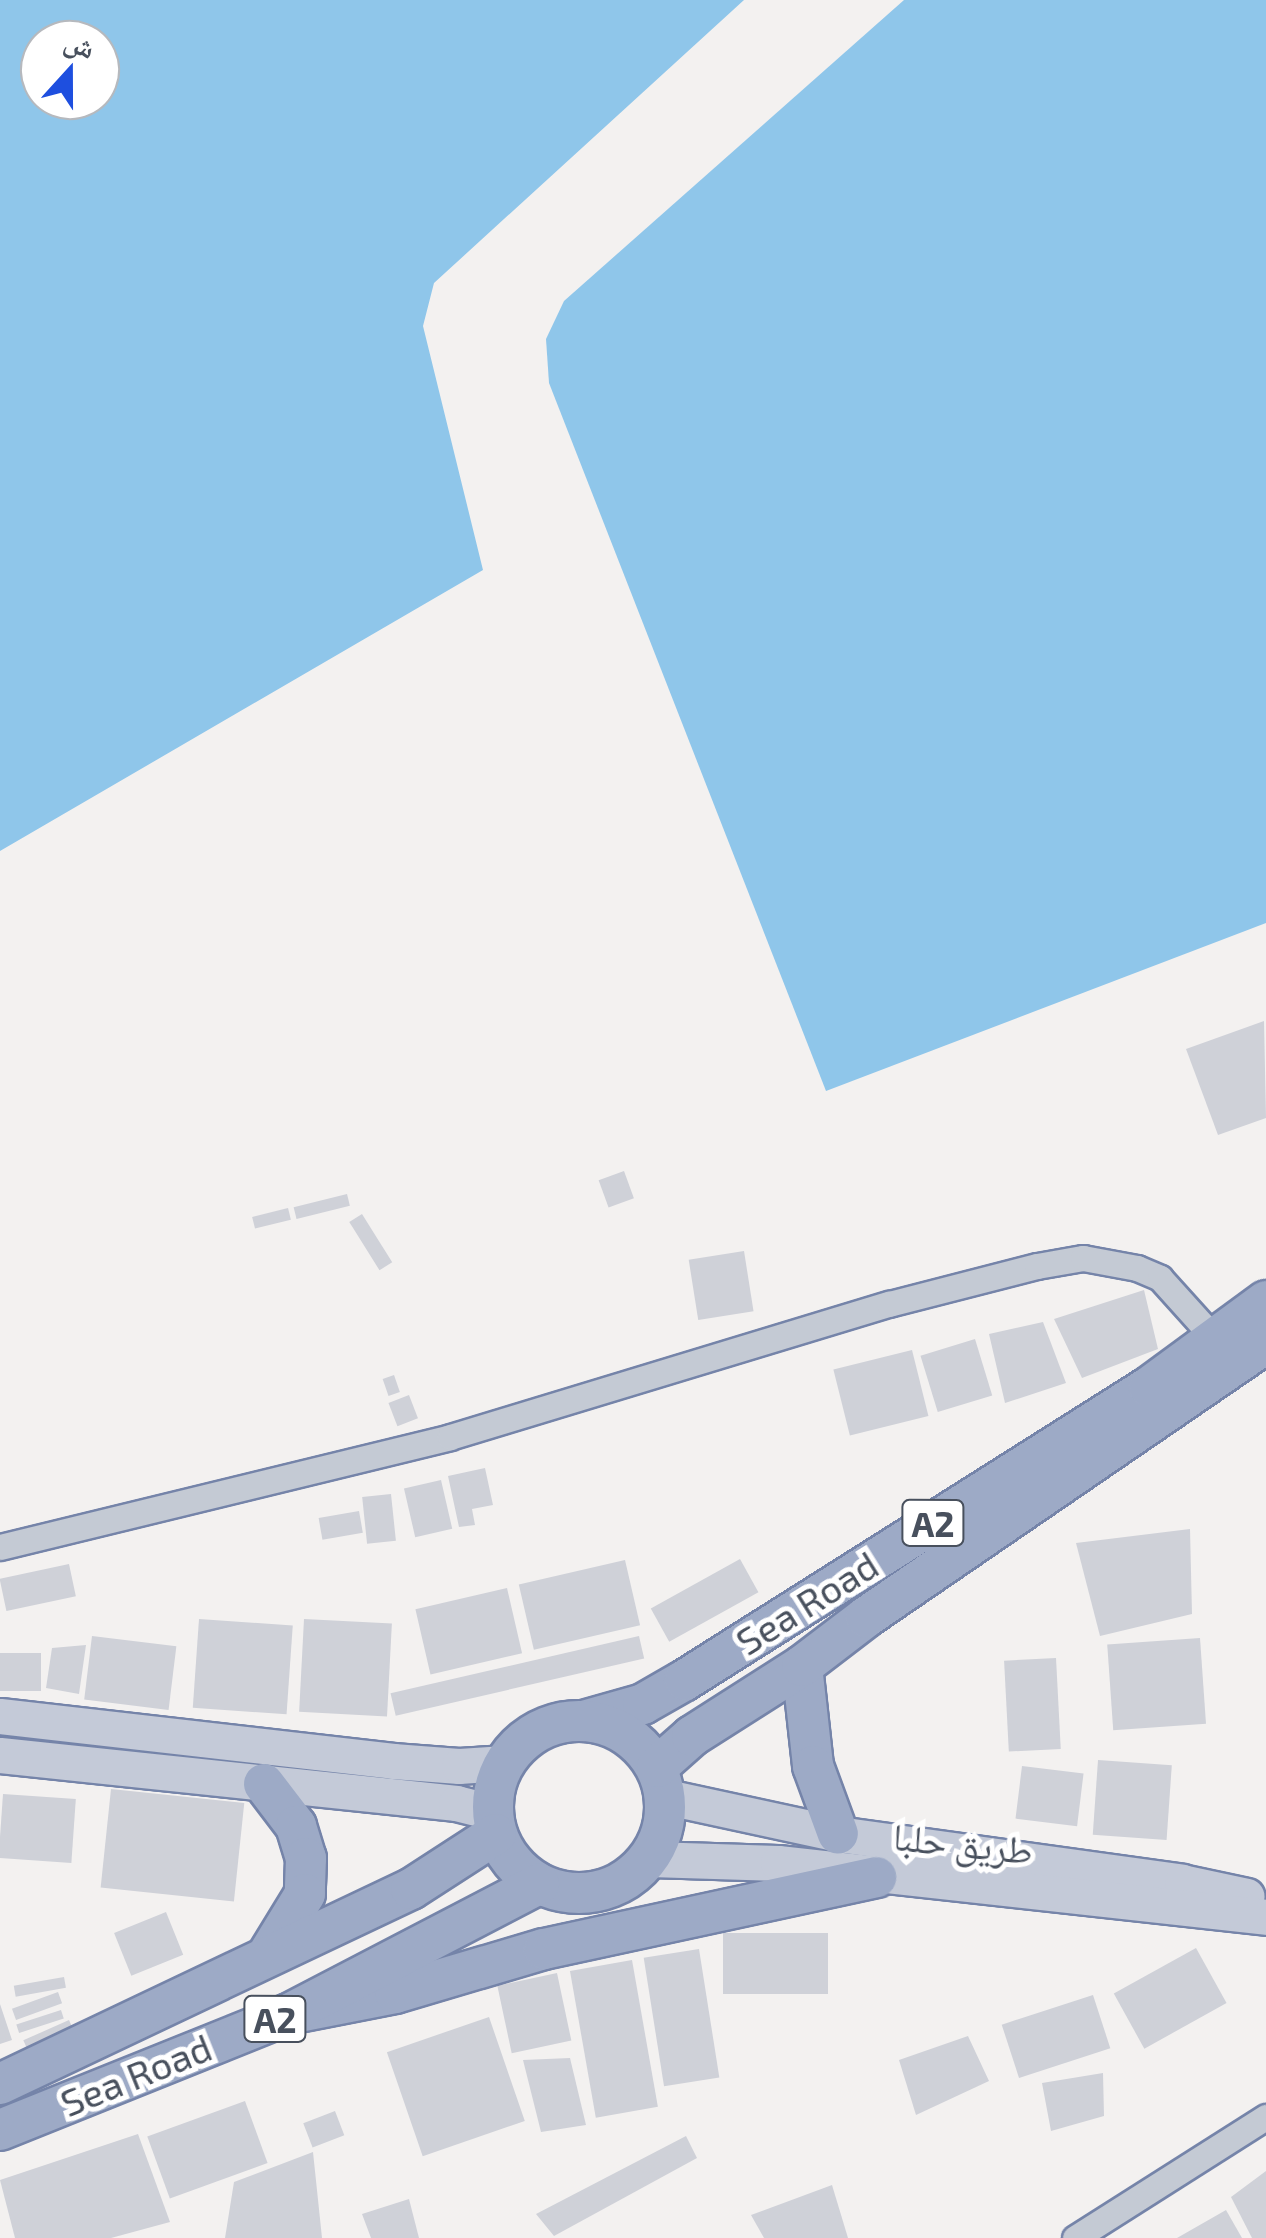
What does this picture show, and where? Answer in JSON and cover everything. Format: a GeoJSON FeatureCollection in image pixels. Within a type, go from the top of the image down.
{"type":"FeatureCollection","features":[{"type":"Feature","properties":{"kind":"highway","name":"Sea Road"},"geometry":{"type":"LineString","coordinates":[[662,1782],[692,1736],[802,1666],[1159,1398],[1214,1338],[1266,1301]]}},
{"type":"Feature","properties":{"kind":"highway","name":"Sea Road"},"geometry":{"type":"LineString","coordinates":[[588,1720],[642,1704],[1159,1398],[1266,1343]]}},
{"type":"Feature","properties":{"kind":"highway"},"geometry":{"type":"LineString","coordinates":[[802,1666],[813,1766],[838,1834]]}},
{"type":"Feature","properties":{"kind":"highway"},"geometry":{"type":"LineString","coordinates":[[504,1762],[494,1786],[494,1823],[513,1864],[540,1884],[568,1893],[600,1892],[628,1880],[650,1859],[664,1829],[662,1782],[628,1734],[588,1720]]}},
{"type":"Feature","properties":{"kind":"highway","name":"A2"},"geometry":{"type":"LineString","coordinates":[[504,1762],[525,1738],[554,1723],[588,1720]]}},
{"type":"Feature","properties":{"kind":"highway"},"geometry":{"type":"LineString","coordinates":[[264,1784],[296,1826],[306,1858],[305,1894],[267,1956]]}},
{"type":"Feature","properties":{"kind":"highway","name":"Sea Road"},"geometry":{"type":"LineString","coordinates":[[0,2084],[411,1889],[494,1823]]}},
{"type":"Feature","properties":{"kind":"highway"},"geometry":{"type":"LineString","coordinates":[[289,2014],[395,1994],[544,1949],[876,1877]]}},
{"type":"Feature","properties":{"kind":"highway","name":"Sea Road"},"geometry":{"type":"LineString","coordinates":[[3,2120],[289,2014],[540,1884]]}},
{"type":"Feature","properties":{"kind":"main road"},"geometry":{"type":"LineString","coordinates":[[0,1716],[392,1761],[459,1766],[504,1762]]}},
{"type":"Feature","properties":{"kind":"main road"},"geometry":{"type":"LineString","coordinates":[[36,1760],[47,1724]]}},
{"type":"Feature","properties":{"kind":"main road"},"geometry":{"type":"LineString","coordinates":[[0,1754],[456,1803],[494,1823]]}},
{"type":"Feature","properties":{"kind":"main road","name":"طريق حلبا"},"geometry":{"type":"LineString","coordinates":[[662,1782],[838,1834],[1182,1882],[1266,1901]]}},
{"type":"Feature","properties":{"kind":"main road","name":"طريق حلبا"},"geometry":{"type":"LineString","coordinates":[[650,1859],[778,1863],[876,1877],[1266,1917]]}},
{"type":"Feature","properties":{"kind":"street"},"geometry":{"type":"LineString","coordinates":[[0,1548],[450,1437],[889,1304],[1083,1258],[1137,1268],[1160,1278],[1214,1338]]}},
{"type":"Feature","properties":{"kind":"street"},"geometry":{"type":"LineString","coordinates":[[1074,2238],[1266,2117]]}},
{"type":"Feature","properties":{"kind":"water"},"geometry":{"type":"Polygon","coordinates":[[[0,0],[744,0],[434,283],[423,326],[483,570],[0,851],[0,0]]]}},
{"type":"Feature","properties":{"kind":"water"},"geometry":{"type":"Polygon","coordinates":[[[904,0],[1266,0],[1266,923],[826,1091],[549,383],[546,339],[564,301],[904,0]]]}},
{"type":"Feature","properties":{"kind":"building"},"geometry":{"type":"Polygon","coordinates":[[[1264,1021],[1266,1118],[1218,1135],[1186,1049],[1264,1021]]]}},
{"type":"Feature","properties":{"kind":"building"},"geometry":{"type":"Polygon","coordinates":[[[624,1171],[634,1198],[609,1207],[599,1180],[624,1171]]]}},
{"type":"Feature","properties":{"kind":"building"},"geometry":{"type":"Polygon","coordinates":[[[347,1194],[350,1206],[297,1219],[294,1207],[347,1194]]]}},
{"type":"Feature","properties":{"kind":"building"},"geometry":{"type":"Polygon","coordinates":[[[288,1208],[291,1220],[255,1229],[252,1217],[288,1208]]]}},
{"type":"Feature","properties":{"kind":"building"},"geometry":{"type":"Polygon","coordinates":[[[362,1214],[392,1262],[379,1270],[349,1222],[362,1214]]]}},
{"type":"Feature","properties":{"kind":"building"},"geometry":{"type":"Polygon","coordinates":[[[744,1251],[754,1311],[698,1320],[689,1260],[744,1251]]]}},
{"type":"Feature","properties":{"kind":"building"},"geometry":{"type":"Polygon","coordinates":[[[1144,1290],[1158,1349],[1082,1378],[1054,1319],[1144,1290]]]}},
{"type":"Feature","properties":{"kind":"building"},"geometry":{"type":"Polygon","coordinates":[[[1043,1322],[1066,1383],[1005,1403],[989,1334],[1043,1322]]]}},
{"type":"Feature","properties":{"kind":"building"},"geometry":{"type":"Polygon","coordinates":[[[975,1339],[992,1395],[938,1412],[920,1356],[975,1339]]]}},
{"type":"Feature","properties":{"kind":"building"},"geometry":{"type":"Polygon","coordinates":[[[912,1350],[928,1416],[850,1436],[833,1370],[912,1350]]]}},
{"type":"Feature","properties":{"kind":"building"},"geometry":{"type":"Polygon","coordinates":[[[394,1375],[400,1392],[389,1396],[383,1379],[394,1375]]]}},
{"type":"Feature","properties":{"kind":"building"},"geometry":{"type":"Polygon","coordinates":[[[409,1395],[418,1418],[397,1426],[388,1403],[409,1395]]]}},
{"type":"Feature","properties":{"kind":"building"},"geometry":{"type":"Polygon","coordinates":[[[485,1468],[493,1505],[472,1509],[475,1525],[459,1527],[448,1476],[485,1468]]]}},
{"type":"Feature","properties":{"kind":"building"},"geometry":{"type":"Polygon","coordinates":[[[441,1480],[452,1529],[415,1537],[404,1489],[441,1480]]]}},
{"type":"Feature","properties":{"kind":"building"},"geometry":{"type":"Polygon","coordinates":[[[391,1494],[396,1541],[367,1544],[362,1497],[391,1494]]]}},
{"type":"Feature","properties":{"kind":"building"},"geometry":{"type":"Polygon","coordinates":[[[359,1511],[363,1533],[322,1540],[319,1518],[359,1511]]]}},
{"type":"Feature","properties":{"kind":"building"},"geometry":{"type":"Polygon","coordinates":[[[1190,1529],[1192,1614],[1100,1636],[1076,1543],[1190,1529]]]}},
{"type":"Feature","properties":{"kind":"building"},"geometry":{"type":"Polygon","coordinates":[[[740,1559],[758,1592],[669,1642],[651,1608],[740,1559]]]}},
{"type":"Feature","properties":{"kind":"building"},"geometry":{"type":"Polygon","coordinates":[[[625,1560],[640,1625],[534,1650],[519,1585],[625,1560]]]}},
{"type":"Feature","properties":{"kind":"building"},"geometry":{"type":"Polygon","coordinates":[[[69,1564],[76,1596],[6,1611],[0,1579],[69,1564]]]}},
{"type":"Feature","properties":{"kind":"building"},"geometry":{"type":"Polygon","coordinates":[[[507,1588],[522,1653],[430,1674],[415,1609],[507,1588]]]}},
{"type":"Feature","properties":{"kind":"building"},"geometry":{"type":"Polygon","coordinates":[[[199,1619],[293,1626],[287,1714],[193,1708],[199,1619]]]}},
{"type":"Feature","properties":{"kind":"building"},"geometry":{"type":"Polygon","coordinates":[[[304,1619],[392,1624],[387,1716],[299,1712],[304,1619]]]}},
{"type":"Feature","properties":{"kind":"building"},"geometry":{"type":"Polygon","coordinates":[[[92,1636],[176,1646],[169,1710],[84,1700],[92,1636]]]}},
{"type":"Feature","properties":{"kind":"building"},"geometry":{"type":"Polygon","coordinates":[[[639,1636],[644,1658],[396,1716],[391,1693],[639,1636]]]}},
{"type":"Feature","properties":{"kind":"building"},"geometry":{"type":"Polygon","coordinates":[[[1200,1638],[1206,1724],[1113,1730],[1107,1644],[1200,1638]]]}},
{"type":"Feature","properties":{"kind":"building"},"geometry":{"type":"Polygon","coordinates":[[[86,1645],[79,1694],[46,1688],[52,1648],[86,1645]]]}},
{"type":"Feature","properties":{"kind":"building"},"geometry":{"type":"Polygon","coordinates":[[[0,1653],[41,1653],[41,1691],[0,1691],[0,1653]]]}},
{"type":"Feature","properties":{"kind":"building"},"geometry":{"type":"Polygon","coordinates":[[[1056,1658],[1061,1749],[1009,1752],[1004,1661],[1056,1658]]]}},
{"type":"Feature","properties":{"kind":"building"},"geometry":{"type":"Polygon","coordinates":[[[1098,1760],[1172,1765],[1167,1840],[1093,1835],[1098,1760]]]}},
{"type":"Feature","properties":{"kind":"building"},"geometry":{"type":"Polygon","coordinates":[[[1022,1766],[1084,1774],[1077,1826],[1016,1819],[1022,1766]]]}},
{"type":"Feature","properties":{"kind":"building"},"geometry":{"type":"Polygon","coordinates":[[[111,1789],[244,1803],[234,1901],[101,1887],[111,1789]]]}},
{"type":"Feature","properties":{"kind":"building"},"geometry":{"type":"Polygon","coordinates":[[[3,1794],[76,1799],[71,1863],[0,1858],[3,1794]]]}},
{"type":"Feature","properties":{"kind":"building"},"geometry":{"type":"Polygon","coordinates":[[[166,1912],[183,1955],[131,1976],[114,1933],[166,1912]]]}},
{"type":"Feature","properties":{"kind":"building"},"geometry":{"type":"Polygon","coordinates":[[[723,1933],[828,1933],[828,1994],[723,1994],[723,1933]]]}},
{"type":"Feature","properties":{"kind":"building"},"geometry":{"type":"Polygon","coordinates":[[[1196,1948],[1227,2003],[1144,2049],[1114,1994],[1196,1948]]]}},
{"type":"Feature","properties":{"kind":"building"},"geometry":{"type":"Polygon","coordinates":[[[699,1949],[719,2077],[664,2086],[644,1958],[699,1949]]]}},
{"type":"Feature","properties":{"kind":"building"},"geometry":{"type":"Polygon","coordinates":[[[632,1960],[658,2107],[596,2118],[570,1971],[632,1960]]]}},
{"type":"Feature","properties":{"kind":"building"},"geometry":{"type":"Polygon","coordinates":[[[557,1973],[571,2040],[512,2053],[497,1986],[557,1973]]]}},
{"type":"Feature","properties":{"kind":"building"},"geometry":{"type":"Polygon","coordinates":[[[64,1977],[66,1988],[16,1997],[14,1986],[64,1977]]]}},
{"type":"Feature","properties":{"kind":"building"},"geometry":{"type":"Polygon","coordinates":[[[58,1992],[62,2003],[16,2020],[12,2009],[58,1992]]]}},
{"type":"Feature","properties":{"kind":"building"},"geometry":{"type":"Polygon","coordinates":[[[1093,1995],[1110,2048],[1019,2078],[1002,2025],[1093,1995]]]}},
{"type":"Feature","properties":{"kind":"building"},"geometry":{"type":"Polygon","coordinates":[[[0,2004],[12,2040],[0,2044],[0,2004]]]}},
{"type":"Feature","properties":{"kind":"building"},"geometry":{"type":"Polygon","coordinates":[[[61,2010],[64,2019],[19,2033],[16,2025],[61,2010]]]}},
{"type":"Feature","properties":{"kind":"building"},"geometry":{"type":"Polygon","coordinates":[[[489,2017],[525,2121],[423,2156],[387,2052],[489,2017]]]}},
{"type":"Feature","properties":{"kind":"building"},"geometry":{"type":"Polygon","coordinates":[[[69,2020],[74,2031],[28,2051],[23,2040],[69,2020]]]}},
{"type":"Feature","properties":{"kind":"building"},"geometry":{"type":"Polygon","coordinates":[[[968,2036],[989,2081],[916,2115],[899,2060],[968,2036]]]}},
{"type":"Feature","properties":{"kind":"building"},"geometry":{"type":"Polygon","coordinates":[[[570,2058],[586,2125],[541,2132],[523,2060],[570,2058]]]}},
{"type":"Feature","properties":{"kind":"building"},"geometry":{"type":"Polygon","coordinates":[[[1103,2073],[1104,2116],[1051,2131],[1042,2083],[1103,2073]]]}},
{"type":"Feature","properties":{"kind":"building"},"geometry":{"type":"Polygon","coordinates":[[[245,2101],[268,2163],[170,2199],[147,2137],[245,2101]]]}},
{"type":"Feature","properties":{"kind":"building"},"geometry":{"type":"Polygon","coordinates":[[[335,2111],[344,2135],[313,2147],[303,2123],[335,2111]]]}},
{"type":"Feature","properties":{"kind":"building"},"geometry":{"type":"Polygon","coordinates":[[[138,2134],[170,2222],[111,2238],[15,2238],[0,2180],[138,2134]]]}},
{"type":"Feature","properties":{"kind":"building"},"geometry":{"type":"Polygon","coordinates":[[[686,2136],[697,2158],[554,2236],[536,2214],[686,2136]]]}},
{"type":"Feature","properties":{"kind":"building"},"geometry":{"type":"Polygon","coordinates":[[[313,2152],[322,2238],[225,2238],[234,2182],[313,2152]]]}},
{"type":"Feature","properties":{"kind":"building"},"geometry":{"type":"Polygon","coordinates":[[[1266,2171],[1266,2238],[1252,2238],[1231,2197],[1266,2171]]]}},
{"type":"Feature","properties":{"kind":"building"},"geometry":{"type":"Polygon","coordinates":[[[832,2185],[848,2238],[764,2238],[751,2215],[832,2185]]]}},
{"type":"Feature","properties":{"kind":"building"},"geometry":{"type":"Polygon","coordinates":[[[409,2199],[419,2238],[371,2238],[362,2214],[409,2199]]]}},
{"type":"Feature","properties":{"kind":"building"},"geometry":{"type":"Polygon","coordinates":[[[1226,2210],[1242,2238],[1177,2238],[1226,2210]]]}}]}
